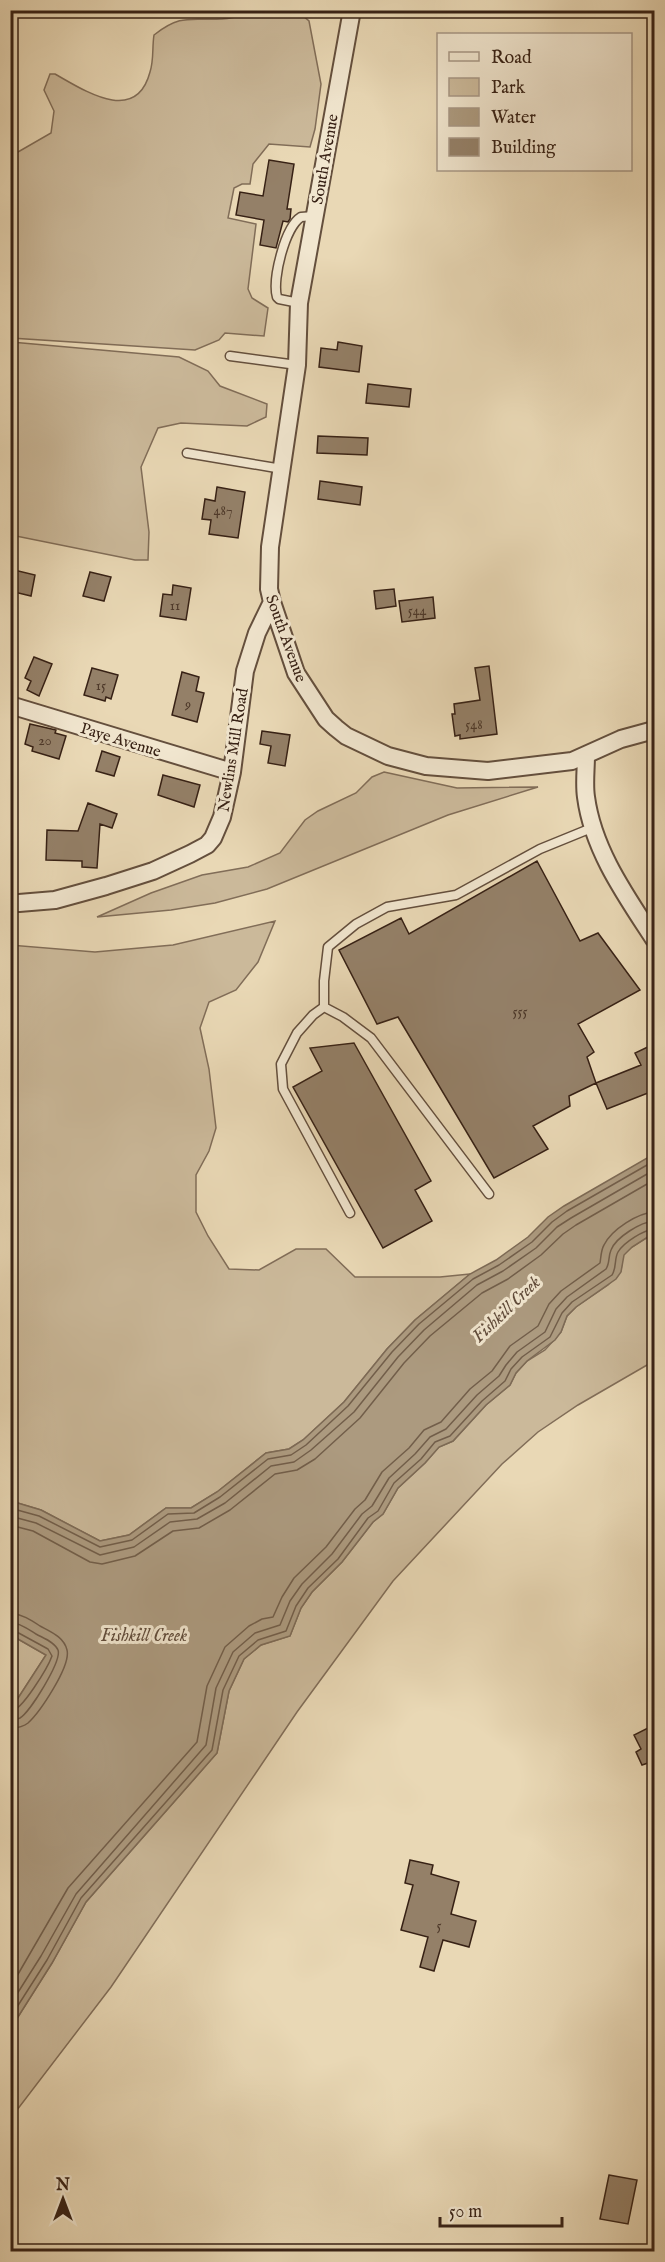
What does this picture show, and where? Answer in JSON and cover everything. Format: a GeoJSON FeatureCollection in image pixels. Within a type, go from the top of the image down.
{"type":"FeatureCollection","features":[{"type":"Feature","properties":{"kind":"street","name":"South Avenue"},"geometry":{"type":"LineString","coordinates":[[352,10],[299,303],[297,365],[269,567],[272,602],[296,673],[326,719],[346,736],[388,756],[426,766],[488,771],[572,760],[621,739],[654,730]]}},
{"type":"Feature","properties":{"kind":"street","name":"Newlins Mill Road"},"geometry":{"type":"LineString","coordinates":[[19,903],[55,900],[153,871],[207,844],[213,838],[222,817],[232,772],[245,671],[257,633],[272,602]]}},
{"type":"Feature","properties":{"kind":"street","name":"Paye Avenue"},"geometry":{"type":"LineString","coordinates":[[10,705],[232,772]]}},
{"type":"Feature","properties":{"kind":"street"},"geometry":{"type":"LineString","coordinates":[[586,755],[586,797],[604,856],[621,889],[654,939]]}},
{"type":"Feature","properties":{"kind":"lane"},"geometry":{"type":"LineString","coordinates":[[299,303],[277,297],[277,279],[286,236],[291,226],[301,217],[314,216]]}},
{"type":"Feature","properties":{"kind":"lane"},"geometry":{"type":"LineString","coordinates":[[230,356],[297,365]]}},
{"type":"Feature","properties":{"kind":"lane"},"geometry":{"type":"LineString","coordinates":[[187,453],[282,469]]}},
{"type":"Feature","properties":{"kind":"lane"},"geometry":{"type":"LineString","coordinates":[[324,1007],[328,947],[356,924],[387,907],[456,895],[540,849],[594,827]]}},
{"type":"Feature","properties":{"kind":"lane"},"geometry":{"type":"LineString","coordinates":[[324,1007],[343,1017],[371,1038],[489,1194]]}},
{"type":"Feature","properties":{"kind":"lane"},"geometry":{"type":"LineString","coordinates":[[324,1007],[313,1015],[297,1033],[281,1064],[283,1089],[350,1213]]}},
{"type":"Feature","properties":{"kind":"green space"},"geometry":{"type":"Polygon","coordinates":[[[259,11],[297,11],[309,21],[321,84],[315,129],[310,147],[269,144],[253,164],[250,184],[242,184],[234,188],[228,218],[256,224],[248,289],[252,298],[268,308],[264,336],[225,333],[219,340],[195,350],[11,338],[11,156],[51,133],[54,111],[44,90],[50,74],[55,74],[95,95],[108,99],[122,100],[133,97],[143,88],[150,72],[154,35],[164,28],[180,21],[227,18],[259,11]]]}},
{"type":"Feature","properties":{"kind":"green space"},"geometry":{"type":"Polygon","coordinates":[[[11,342],[179,357],[208,371],[220,386],[267,404],[266,417],[247,426],[181,423],[158,428],[141,467],[149,532],[148,560],[135,560],[16,536],[11,537],[11,342]]]}},
{"type":"Feature","properties":{"kind":"green space"},"geometry":{"type":"Polygon","coordinates":[[[384,772],[457,788],[538,787],[448,815],[267,889],[215,903],[97,917],[151,893],[202,875],[248,867],[280,853],[305,820],[318,811],[356,793],[372,777],[384,772]]]}},
{"type":"Feature","properties":{"kind":"green space"},"geometry":{"type":"Polygon","coordinates":[[[275,921],[258,962],[236,990],[209,1002],[200,1028],[209,1069],[216,1128],[209,1151],[196,1175],[196,1212],[208,1236],[229,1269],[259,1270],[296,1249],[326,1249],[355,1277],[440,1277],[470,1274],[415,1320],[387,1349],[344,1402],[303,1440],[289,1449],[266,1453],[217,1492],[191,1508],[166,1508],[129,1535],[100,1541],[41,1510],[11,1501],[10,945],[95,952],[173,945],[275,921]]]}},
{"type":"Feature","properties":{"kind":"green space"},"geometry":{"type":"Polygon","coordinates":[[[654,1233],[654,1361],[578,1405],[538,1432],[502,1464],[393,1581],[297,1712],[111,1987],[17,2110],[11,2110],[11,2028],[52,1963],[86,1902],[217,1753],[229,1691],[244,1659],[261,1645],[290,1636],[301,1608],[312,1592],[342,1562],[373,1522],[383,1514],[398,1488],[439,1447],[453,1441],[486,1405],[510,1385],[516,1373],[527,1361],[545,1350],[561,1332],[567,1316],[576,1307],[608,1285],[621,1271],[623,1255],[654,1233]]]}},
{"type":"Feature","properties":{"kind":"green space"},"geometry":{"type":"Polygon","coordinates":[[[11,1635],[46,1655],[11,1709],[11,1635]]]}},
{"type":"Feature","properties":{"kind":"water","name":"Fishkill Creek"},"geometry":{"type":"Polygon","coordinates":[[[654,1154],[654,1233],[624,1255],[621,1272],[616,1279],[567,1316],[555,1340],[527,1361],[516,1373],[510,1385],[486,1405],[453,1441],[439,1447],[398,1488],[383,1514],[373,1522],[342,1562],[312,1592],[301,1608],[290,1636],[261,1645],[244,1659],[229,1691],[217,1753],[86,1902],[52,1963],[11,2028],[11,1709],[46,1655],[11,1635],[11,1501],[41,1510],[100,1541],[129,1535],[166,1508],[191,1508],[217,1492],[266,1453],[289,1449],[303,1440],[344,1402],[387,1349],[415,1320],[470,1274],[496,1260],[528,1237],[548,1217],[564,1206],[654,1154]]]}},
{"type":"Feature","properties":{"kind":"building"},"geometry":{"type":"Polygon","coordinates":[[[269,160],[294,164],[287,209],[291,209],[290,219],[288,222],[283,221],[276,248],[260,245],[264,220],[236,215],[240,192],[263,196],[269,160]]]}},
{"type":"Feature","properties":{"kind":"building"},"geometry":{"type":"Polygon","coordinates":[[[338,342],[362,346],[359,372],[319,367],[321,348],[337,350],[338,342]]]}},
{"type":"Feature","properties":{"kind":"building"},"geometry":{"type":"Polygon","coordinates":[[[368,384],[411,389],[409,407],[366,403],[368,384]]]}},
{"type":"Feature","properties":{"kind":"building"},"geometry":{"type":"Polygon","coordinates":[[[318,436],[368,438],[367,455],[317,453],[318,436]]]}},
{"type":"Feature","properties":{"kind":"building"},"geometry":{"type":"Polygon","coordinates":[[[320,481],[362,487],[360,505],[318,499],[320,481]]]}},
{"type":"Feature","properties":{"kind":"building"},"geometry":{"type":"Polygon","coordinates":[[[217,487],[245,492],[238,538],[209,534],[211,520],[202,519],[205,499],[215,501],[217,487]]]}},
{"type":"Feature","properties":{"kind":"building"},"geometry":{"type":"Polygon","coordinates":[[[10,569],[35,575],[31,596],[10,591],[10,569]]]}},
{"type":"Feature","properties":{"kind":"building"},"geometry":{"type":"Polygon","coordinates":[[[90,572],[111,577],[104,601],[83,596],[90,572]]]}},
{"type":"Feature","properties":{"kind":"building"},"geometry":{"type":"Polygon","coordinates":[[[173,585],[191,588],[186,620],[160,616],[163,594],[172,595],[173,585]]]}},
{"type":"Feature","properties":{"kind":"building"},"geometry":{"type":"Polygon","coordinates":[[[394,589],[396,606],[376,609],[374,591],[394,589]]]}},
{"type":"Feature","properties":{"kind":"building"},"geometry":{"type":"Polygon","coordinates":[[[433,597],[435,618],[402,622],[399,601],[433,597]]]}},
{"type":"Feature","properties":{"kind":"building"},"geometry":{"type":"Polygon","coordinates":[[[34,657],[52,664],[39,696],[27,690],[31,681],[25,678],[34,657]]]}},
{"type":"Feature","properties":{"kind":"building"},"geometry":{"type":"Polygon","coordinates":[[[489,666],[497,734],[460,739],[460,735],[455,736],[452,714],[455,714],[454,704],[480,700],[475,668],[489,666]]]}},
{"type":"Feature","properties":{"kind":"building"},"geometry":{"type":"Polygon","coordinates":[[[92,668],[118,675],[111,699],[106,697],[105,701],[84,695],[92,668]]]}},
{"type":"Feature","properties":{"kind":"building"},"geometry":{"type":"Polygon","coordinates":[[[182,672],[199,677],[196,691],[204,693],[197,722],[172,715],[182,672]]]}},
{"type":"Feature","properties":{"kind":"building"},"geometry":{"type":"Polygon","coordinates":[[[30,724],[56,730],[55,733],[66,736],[59,759],[32,751],[33,747],[25,744],[30,724]]]}},
{"type":"Feature","properties":{"kind":"building"},"geometry":{"type":"Polygon","coordinates":[[[262,731],[290,735],[285,766],[268,763],[271,746],[260,744],[262,731]]]}},
{"type":"Feature","properties":{"kind":"building"},"geometry":{"type":"Polygon","coordinates":[[[102,751],[120,757],[114,776],[96,771],[102,751]]]}},
{"type":"Feature","properties":{"kind":"building"},"geometry":{"type":"Polygon","coordinates":[[[163,775],[200,785],[194,807],[158,795],[163,775]]]}},
{"type":"Feature","properties":{"kind":"building"},"geometry":{"type":"Polygon","coordinates":[[[88,803],[117,814],[112,828],[100,824],[97,868],[82,867],[82,861],[46,860],[47,830],[78,831],[88,803]]]}},
{"type":"Feature","properties":{"kind":"building"},"geometry":{"type":"Polygon","coordinates":[[[537,861],[580,941],[598,933],[640,990],[578,1024],[594,1052],[587,1057],[596,1083],[569,1096],[570,1106],[533,1126],[548,1149],[494,1178],[398,1017],[377,1024],[339,950],[401,918],[409,934],[537,861]]]}},
{"type":"Feature","properties":{"kind":"building"},"geometry":{"type":"Polygon","coordinates":[[[354,1043],[431,1181],[415,1190],[432,1221],[383,1248],[293,1087],[322,1071],[310,1048],[354,1043]]]}},
{"type":"Feature","properties":{"kind":"building"},"geometry":{"type":"Polygon","coordinates":[[[654,1044],[654,1094],[653,1091],[607,1109],[596,1083],[641,1065],[635,1053],[654,1044]]]}},
{"type":"Feature","properties":{"kind":"building"},"geometry":{"type":"Polygon","coordinates":[[[654,1725],[654,1777],[648,1763],[642,1765],[636,1752],[641,1749],[634,1735],[654,1725]]]}},
{"type":"Feature","properties":{"kind":"building"},"geometry":{"type":"Polygon","coordinates":[[[410,1860],[433,1865],[431,1874],[459,1882],[451,1914],[476,1921],[469,1947],[443,1940],[434,1971],[420,1967],[428,1937],[401,1930],[413,1885],[405,1883],[410,1860]]]}},
{"type":"Feature","properties":{"kind":"building"},"geometry":{"type":"Polygon","coordinates":[[[609,2175],[637,2180],[628,2224],[600,2219],[609,2175]]]}}]}
